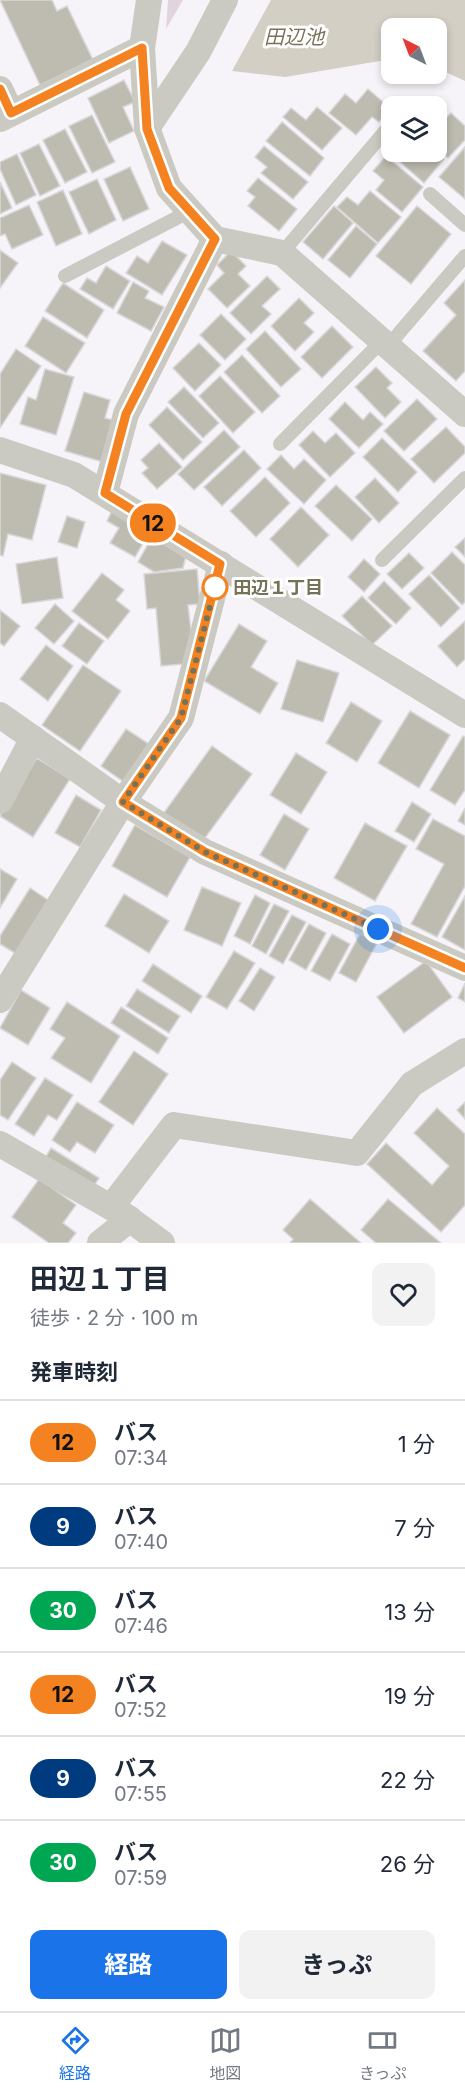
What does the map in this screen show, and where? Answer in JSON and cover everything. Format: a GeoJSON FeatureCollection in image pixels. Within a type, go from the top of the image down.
{"type":"FeatureCollection","features":[{"type":"Feature","properties":{"kind":"street"},"geometry":{"type":"LineString","coordinates":[[149,0],[142,48],[147,129],[169,188],[215,239],[282,253],[465,414]]}},
{"type":"Feature","properties":{"kind":"street"},"geometry":{"type":"LineString","coordinates":[[147,129],[198,52],[225,0]]}},
{"type":"Feature","properties":{"kind":"street"},"geometry":{"type":"LineString","coordinates":[[0,89],[6,116],[142,48]]}},
{"type":"Feature","properties":{"kind":"street"},"geometry":{"type":"LineString","coordinates":[[105,493],[126,414],[215,239]]}},
{"type":"Feature","properties":{"kind":"street"},"geometry":{"type":"LineString","coordinates":[[0,450],[74,475],[465,715]]}},
{"type":"Feature","properties":{"kind":"street"},"geometry":{"type":"LineString","coordinates":[[0,1000],[7,973],[181,718],[220,564]]}},
{"type":"Feature","properties":{"kind":"street"},"geometry":{"type":"LineString","coordinates":[[0,715],[123,802],[205,852],[465,968]]}},
{"type":"Feature","properties":{"kind":"street"},"geometry":{"type":"LineString","coordinates":[[0,801],[33,738]]}},
{"type":"Feature","properties":{"kind":"street"},"geometry":{"type":"LineString","coordinates":[[100,1243],[121,1213],[174,1125],[357,1153],[412,1084],[465,1051]]}},
{"type":"Feature","properties":{"kind":"street"},"geometry":{"type":"LineString","coordinates":[[0,1144],[121,1213],[162,1243]]}},
{"type":"Feature","properties":{"kind":"lane"},"geometry":{"type":"LineString","coordinates":[[282,253],[381,136]]}},
{"type":"Feature","properties":{"kind":"lane"},"geometry":{"type":"LineString","coordinates":[[430,194],[465,225]]}},
{"type":"Feature","properties":{"kind":"lane"},"geometry":{"type":"LineString","coordinates":[[65,276],[190,211]]}},
{"type":"Feature","properties":{"kind":"lane"},"geometry":{"type":"LineString","coordinates":[[280,444],[385,344],[465,256]]}},
{"type":"Feature","properties":{"kind":"lane"},"geometry":{"type":"LineString","coordinates":[[382,560],[465,478]]}},
{"type":"Feature","properties":{"kind":"shaded area"},"geometry":{"type":"Polygon","coordinates":[[[168,0],[183,0],[166,29],[168,0]]]}},
{"type":"Feature","properties":{"kind":"water","name":"田辺池"},"geometry":{"type":"Polygon","coordinates":[[[271,0],[465,0],[465,81],[447,73],[447,18],[381,18],[381,61],[285,77],[232,71],[271,0]]]}},
{"type":"Feature","properties":{"kind":"building"},"geometry":{"type":"Polygon","coordinates":[[[0,0],[52,0],[57,11],[67,6],[93,60],[40,85],[0,0]]]}},
{"type":"Feature","properties":{"kind":"building"},"geometry":{"type":"Polygon","coordinates":[[[124,80],[135,102],[123,107],[134,131],[109,143],[88,98],[124,80]]]}},
{"type":"Feature","properties":{"kind":"building"},"geometry":{"type":"Polygon","coordinates":[[[368,89],[381,100],[381,119],[379,122],[372,117],[356,135],[329,113],[345,94],[356,103],[368,89]]]}},
{"type":"Feature","properties":{"kind":"building"},"geometry":{"type":"Polygon","coordinates":[[[317,107],[342,128],[322,150],[283,117],[291,108],[306,120],[317,107]]]}},
{"type":"Feature","properties":{"kind":"building"},"geometry":{"type":"Polygon","coordinates":[[[451,113],[465,126],[465,140],[448,158],[447,157],[447,117],[451,113]]]}},
{"type":"Feature","properties":{"kind":"building"},"geometry":{"type":"Polygon","coordinates":[[[92,115],[115,162],[92,173],[69,126],[92,115]]]}},
{"type":"Feature","properties":{"kind":"building"},"geometry":{"type":"Polygon","coordinates":[[[282,122],[324,158],[310,176],[266,141],[282,122]]]}},
{"type":"Feature","properties":{"kind":"building"},"geometry":{"type":"Polygon","coordinates":[[[65,129],[87,172],[65,183],[43,140],[65,129]]]}},
{"type":"Feature","properties":{"kind":"building"},"geometry":{"type":"Polygon","coordinates":[[[39,144],[60,186],[40,196],[20,153],[39,144]]]}},
{"type":"Feature","properties":{"kind":"building"},"geometry":{"type":"Polygon","coordinates":[[[264,146],[308,182],[293,199],[261,173],[267,167],[255,157],[264,146]]]}},
{"type":"Feature","properties":{"kind":"building"},"geometry":{"type":"Polygon","coordinates":[[[465,147],[465,199],[439,177],[465,147]]]}},
{"type":"Feature","properties":{"kind":"building"},"geometry":{"type":"Polygon","coordinates":[[[17,154],[36,195],[16,205],[0,169],[0,162],[17,154]]]}},
{"type":"Feature","properties":{"kind":"building"},"geometry":{"type":"Polygon","coordinates":[[[381,162],[393,162],[423,187],[402,212],[376,190],[384,180],[373,171],[381,162]]]}},
{"type":"Feature","properties":{"kind":"building"},"geometry":{"type":"Polygon","coordinates":[[[400,162],[442,162],[424,183],[400,162]]]}},
{"type":"Feature","properties":{"kind":"building"},"geometry":{"type":"Polygon","coordinates":[[[130,167],[149,209],[123,221],[104,179],[130,167]]]}},
{"type":"Feature","properties":{"kind":"building"},"geometry":{"type":"Polygon","coordinates":[[[258,178],[297,209],[279,231],[248,206],[255,197],[247,191],[258,178]]]}},
{"type":"Feature","properties":{"kind":"building"},"geometry":{"type":"Polygon","coordinates":[[[97,179],[116,220],[89,234],[69,192],[97,179]]]}},
{"type":"Feature","properties":{"kind":"building"},"geometry":{"type":"Polygon","coordinates":[[[0,182],[12,208],[0,214],[0,182]]]}},
{"type":"Feature","properties":{"kind":"building"},"geometry":{"type":"Polygon","coordinates":[[[63,190],[82,234],[56,246],[37,202],[63,190]]]}},
{"type":"Feature","properties":{"kind":"building"},"geometry":{"type":"Polygon","coordinates":[[[370,191],[401,217],[378,243],[337,207],[347,197],[358,205],[370,191]]]}},
{"type":"Feature","properties":{"kind":"building"},"geometry":{"type":"Polygon","coordinates":[[[29,205],[43,235],[12,249],[5,234],[0,236],[0,218],[29,205]]]}},
{"type":"Feature","properties":{"kind":"building"},"geometry":{"type":"Polygon","coordinates":[[[334,206],[353,223],[323,259],[303,242],[334,206]]]}},
{"type":"Feature","properties":{"kind":"building"},"geometry":{"type":"Polygon","coordinates":[[[417,206],[451,234],[411,284],[376,256],[417,206]]]}},
{"type":"Feature","properties":{"kind":"building"},"geometry":{"type":"Polygon","coordinates":[[[356,226],[377,244],[350,278],[328,260],[356,226]]]}},
{"type":"Feature","properties":{"kind":"building"},"geometry":{"type":"Polygon","coordinates":[[[162,241],[187,255],[162,295],[126,273],[137,256],[148,263],[162,241]]]}},
{"type":"Feature","properties":{"kind":"building"},"geometry":{"type":"Polygon","coordinates":[[[0,250],[18,263],[0,288],[0,250]]]}},
{"type":"Feature","properties":{"kind":"building"},"geometry":{"type":"Polygon","coordinates":[[[231,251],[246,266],[238,274],[250,286],[227,308],[208,289],[224,273],[217,265],[231,251]]]}},
{"type":"Feature","properties":{"kind":"building"},"geometry":{"type":"Polygon","coordinates":[[[106,266],[130,281],[113,309],[80,289],[87,278],[96,283],[106,266]]]}},
{"type":"Feature","properties":{"kind":"building"},"geometry":{"type":"Polygon","coordinates":[[[267,276],[280,289],[262,306],[271,314],[251,334],[230,313],[267,276]]]}},
{"type":"Feature","properties":{"kind":"building"},"geometry":{"type":"Polygon","coordinates":[[[465,280],[465,371],[456,381],[423,351],[456,315],[444,303],[465,280]]]}},
{"type":"Feature","properties":{"kind":"building"},"geometry":{"type":"Polygon","coordinates":[[[133,282],[149,291],[145,298],[164,307],[151,331],[117,313],[133,282]]]}},
{"type":"Feature","properties":{"kind":"building"},"geometry":{"type":"Polygon","coordinates":[[[63,283],[104,310],[87,338],[45,311],[63,283]]]}},
{"type":"Feature","properties":{"kind":"building"},"geometry":{"type":"Polygon","coordinates":[[[299,298],[314,313],[304,323],[314,332],[295,351],[271,326],[299,298]]]}},
{"type":"Feature","properties":{"kind":"building"},"geometry":{"type":"Polygon","coordinates":[[[221,314],[246,339],[225,360],[200,335],[221,314]]]}},
{"type":"Feature","properties":{"kind":"building"},"geometry":{"type":"Polygon","coordinates":[[[43,317],[85,343],[66,373],[25,346],[43,317]]]}},
{"type":"Feature","properties":{"kind":"building"},"geometry":{"type":"Polygon","coordinates":[[[332,326],[353,347],[322,378],[301,357],[332,326]]]}},
{"type":"Feature","properties":{"kind":"building"},"geometry":{"type":"Polygon","coordinates":[[[265,331],[301,369],[281,387],[246,349],[265,331]]]}},
{"type":"Feature","properties":{"kind":"building"},"geometry":{"type":"Polygon","coordinates":[[[199,343],[221,365],[195,391],[173,368],[199,343]]]}},
{"type":"Feature","properties":{"kind":"building"},"geometry":{"type":"Polygon","coordinates":[[[16,349],[41,366],[0,428],[0,374],[16,349]]]}},
{"type":"Feature","properties":{"kind":"building"},"geometry":{"type":"Polygon","coordinates":[[[242,355],[280,396],[262,413],[224,372],[242,355]]]}},
{"type":"Feature","properties":{"kind":"building"},"geometry":{"type":"Polygon","coordinates":[[[376,367],[392,383],[387,388],[401,402],[385,418],[355,387],[376,367]]]}},
{"type":"Feature","properties":{"kind":"building"},"geometry":{"type":"Polygon","coordinates":[[[45,369],[74,377],[56,435],[20,424],[28,397],[36,400],[45,369]]]}},
{"type":"Feature","properties":{"kind":"building"},"geometry":{"type":"Polygon","coordinates":[[[220,376],[255,412],[233,433],[199,396],[220,376]]]}},
{"type":"Feature","properties":{"kind":"building"},"geometry":{"type":"Polygon","coordinates":[[[184,387],[219,423],[203,438],[168,402],[184,387]]]}},
{"type":"Feature","properties":{"kind":"building"},"geometry":{"type":"Polygon","coordinates":[[[84,392],[110,400],[105,418],[116,421],[103,462],[65,451],[84,392]]]}},
{"type":"Feature","properties":{"kind":"building"},"geometry":{"type":"Polygon","coordinates":[[[417,399],[437,419],[404,451],[384,431],[417,399]]]}},
{"type":"Feature","properties":{"kind":"building"},"geometry":{"type":"Polygon","coordinates":[[[345,402],[363,420],[370,412],[383,424],[359,448],[329,419],[345,402]]]}},
{"type":"Feature","properties":{"kind":"building"},"geometry":{"type":"Polygon","coordinates":[[[167,407],[202,442],[183,460],[149,425],[167,407]]]}},
{"type":"Feature","properties":{"kind":"building"},"geometry":{"type":"Polygon","coordinates":[[[446,427],[465,447],[465,453],[434,483],[411,459],[446,427]]]}},
{"type":"Feature","properties":{"kind":"building"},"geometry":{"type":"Polygon","coordinates":[[[224,430],[240,447],[194,490],[178,474],[224,430]]]}},
{"type":"Feature","properties":{"kind":"building"},"geometry":{"type":"Polygon","coordinates":[[[313,431],[325,443],[336,433],[355,453],[330,477],[299,445],[313,431]]]}},
{"type":"Feature","properties":{"kind":"building"},"geometry":{"type":"Polygon","coordinates":[[[382,438],[417,472],[398,492],[363,457],[382,438]]]}},
{"type":"Feature","properties":{"kind":"building"},"geometry":{"type":"Polygon","coordinates":[[[159,443],[182,467],[157,489],[142,473],[148,468],[141,460],[159,443]]]}},
{"type":"Feature","properties":{"kind":"building"},"geometry":{"type":"Polygon","coordinates":[[[244,450],[261,468],[222,506],[204,487],[244,450]]]}},
{"type":"Feature","properties":{"kind":"building"},"geometry":{"type":"Polygon","coordinates":[[[281,455],[294,469],[304,459],[326,480],[304,504],[267,469],[281,455]]]}},
{"type":"Feature","properties":{"kind":"building"},"geometry":{"type":"Polygon","coordinates":[[[0,473],[46,485],[32,540],[8,534],[3,556],[0,555],[0,473]]]}},
{"type":"Feature","properties":{"kind":"building"},"geometry":{"type":"Polygon","coordinates":[[[265,477],[290,503],[256,537],[230,511],[265,477]]]}},
{"type":"Feature","properties":{"kind":"building"},"geometry":{"type":"Polygon","coordinates":[[[375,478],[399,503],[379,523],[355,497],[375,478]]]}},
{"type":"Feature","properties":{"kind":"building"},"geometry":{"type":"Polygon","coordinates":[[[336,485],[372,519],[352,541],[315,506],[336,485]]]}},
{"type":"Feature","properties":{"kind":"building"},"geometry":{"type":"Polygon","coordinates":[[[301,507],[329,535],[298,567],[270,539],[301,507]]]}},
{"type":"Feature","properties":{"kind":"building"},"geometry":{"type":"Polygon","coordinates":[[[112,511],[150,531],[135,557],[110,543],[119,528],[107,521],[112,511]]]}},
{"type":"Feature","properties":{"kind":"building"},"geometry":{"type":"Polygon","coordinates":[[[67,516],[85,522],[77,548],[58,542],[67,516]]]}},
{"type":"Feature","properties":{"kind":"building"},"geometry":{"type":"Polygon","coordinates":[[[152,537],[186,556],[183,568],[154,572],[138,562],[152,537]]]}},
{"type":"Feature","properties":{"kind":"building"},"geometry":{"type":"Polygon","coordinates":[[[465,538],[465,557],[455,547],[465,538]]]}},
{"type":"Feature","properties":{"kind":"building"},"geometry":{"type":"Polygon","coordinates":[[[452,552],[465,565],[465,602],[462,605],[431,573],[452,552]]]}},
{"type":"Feature","properties":{"kind":"building"},"geometry":{"type":"Polygon","coordinates":[[[409,553],[424,568],[402,589],[387,574],[409,553]]]}},
{"type":"Feature","properties":{"kind":"building"},"geometry":{"type":"Polygon","coordinates":[[[57,557],[63,598],[22,604],[16,564],[57,557]]]}},
{"type":"Feature","properties":{"kind":"building"},"geometry":{"type":"Polygon","coordinates":[[[364,559],[380,574],[364,592],[348,577],[364,559]]]}},
{"type":"Feature","properties":{"kind":"building"},"geometry":{"type":"Polygon","coordinates":[[[197,569],[200,604],[188,605],[191,631],[184,664],[161,666],[156,608],[147,609],[144,574],[197,569]]]}},
{"type":"Feature","properties":{"kind":"building"},"geometry":{"type":"Polygon","coordinates":[[[102,573],[124,590],[116,600],[130,611],[108,639],[72,611],[102,573]]]}},
{"type":"Feature","properties":{"kind":"building"},"geometry":{"type":"Polygon","coordinates":[[[429,575],[460,608],[441,627],[409,594],[429,575]]]}},
{"type":"Feature","properties":{"kind":"building"},"geometry":{"type":"Polygon","coordinates":[[[384,581],[411,608],[396,624],[368,598],[384,581]]]}},
{"type":"Feature","properties":{"kind":"building"},"geometry":{"type":"Polygon","coordinates":[[[362,596],[392,626],[372,645],[342,616],[362,596]]]}},
{"type":"Feature","properties":{"kind":"building"},"geometry":{"type":"Polygon","coordinates":[[[55,604],[74,621],[54,644],[35,628],[55,604]]]}},
{"type":"Feature","properties":{"kind":"building"},"geometry":{"type":"Polygon","coordinates":[[[0,610],[20,626],[4,646],[0,643],[0,610]]]}},
{"type":"Feature","properties":{"kind":"building"},"geometry":{"type":"Polygon","coordinates":[[[465,621],[465,659],[457,667],[438,646],[465,621]]]}},
{"type":"Feature","properties":{"kind":"building"},"geometry":{"type":"Polygon","coordinates":[[[79,623],[104,641],[87,664],[62,646],[79,623]]]}},
{"type":"Feature","properties":{"kind":"building"},"geometry":{"type":"Polygon","coordinates":[[[239,624],[267,641],[251,667],[278,683],[260,714],[204,681],[239,624]]]}},
{"type":"Feature","properties":{"kind":"building"},"geometry":{"type":"Polygon","coordinates":[[[46,645],[73,666],[48,701],[20,679],[46,645]]]}},
{"type":"Feature","properties":{"kind":"building"},"geometry":{"type":"Polygon","coordinates":[[[297,660],[339,673],[323,722],[281,709],[297,660]]]}},
{"type":"Feature","properties":{"kind":"building"},"geometry":{"type":"Polygon","coordinates":[[[83,665],[121,691],[80,751],[42,725],[83,665]]]}},
{"type":"Feature","properties":{"kind":"building"},"geometry":{"type":"Polygon","coordinates":[[[351,702],[382,721],[357,762],[326,743],[351,702]]]}},
{"type":"Feature","properties":{"kind":"building"},"geometry":{"type":"Polygon","coordinates":[[[410,711],[450,735],[419,788],[378,763],[410,711]]]}},
{"type":"Feature","properties":{"kind":"building"},"geometry":{"type":"Polygon","coordinates":[[[126,729],[149,744],[124,782],[101,766],[126,729]]]}},
{"type":"Feature","properties":{"kind":"building"},"geometry":{"type":"Polygon","coordinates":[[[463,736],[465,737],[465,790],[455,805],[430,790],[463,736]]]}},
{"type":"Feature","properties":{"kind":"building"},"geometry":{"type":"Polygon","coordinates":[[[212,746],[252,774],[202,842],[163,814],[212,746]]]}},
{"type":"Feature","properties":{"kind":"building"},"geometry":{"type":"Polygon","coordinates":[[[296,753],[327,772],[301,814],[270,795],[296,753]]]}},
{"type":"Feature","properties":{"kind":"building"},"geometry":{"type":"Polygon","coordinates":[[[37,758],[70,779],[33,837],[0,816],[37,758]]]}},
{"type":"Feature","properties":{"kind":"building"},"geometry":{"type":"Polygon","coordinates":[[[76,795],[101,810],[80,847],[55,833],[76,795]]]}},
{"type":"Feature","properties":{"kind":"building"},"geometry":{"type":"Polygon","coordinates":[[[412,802],[431,814],[414,842],[395,831],[412,802]]]}},
{"type":"Feature","properties":{"kind":"building"},"geometry":{"type":"Polygon","coordinates":[[[465,808],[465,825],[458,821],[465,808]]]}},
{"type":"Feature","properties":{"kind":"building"},"geometry":{"type":"Polygon","coordinates":[[[284,814],[309,829],[285,870],[260,855],[284,814]]]}},
{"type":"Feature","properties":{"kind":"building"},"geometry":{"type":"Polygon","coordinates":[[[433,819],[465,836],[465,886],[437,937],[411,924],[444,864],[416,849],[433,819]]]}},
{"type":"Feature","properties":{"kind":"building"},"geometry":{"type":"Polygon","coordinates":[[[365,823],[407,846],[375,901],[334,878],[365,823]]]}},
{"type":"Feature","properties":{"kind":"building"},"geometry":{"type":"Polygon","coordinates":[[[135,825],[190,857],[167,897],[112,866],[135,825]]]}},
{"type":"Feature","properties":{"kind":"building"},"geometry":{"type":"Polygon","coordinates":[[[0,869],[17,879],[0,908],[0,869]]]}},
{"type":"Feature","properties":{"kind":"building"},"geometry":{"type":"Polygon","coordinates":[[[202,887],[241,903],[222,946],[184,930],[202,887]]]}},
{"type":"Feature","properties":{"kind":"building"},"geometry":{"type":"Polygon","coordinates":[[[30,888],[51,902],[18,955],[0,944],[0,936],[30,888]]]}},
{"type":"Feature","properties":{"kind":"building"},"geometry":{"type":"Polygon","coordinates":[[[124,894],[169,921],[149,953],[105,926],[124,894]]]}},
{"type":"Feature","properties":{"kind":"building"},"geometry":{"type":"Polygon","coordinates":[[[255,895],[270,903],[250,944],[234,936],[255,895]]]}},
{"type":"Feature","properties":{"kind":"building"},"geometry":{"type":"Polygon","coordinates":[[[465,896],[465,950],[442,937],[465,896]]]}},
{"type":"Feature","properties":{"kind":"building"},"geometry":{"type":"Polygon","coordinates":[[[274,904],[289,911],[266,954],[252,946],[274,904]]]}},
{"type":"Feature","properties":{"kind":"building"},"geometry":{"type":"Polygon","coordinates":[[[292,915],[306,922],[283,964],[269,956],[292,915]]]}},
{"type":"Feature","properties":{"kind":"building"},"geometry":{"type":"Polygon","coordinates":[[[309,924],[326,933],[306,970],[289,960],[309,924]]]}},
{"type":"Feature","properties":{"kind":"building"},"geometry":{"type":"Polygon","coordinates":[[[361,932],[378,941],[356,982],[339,973],[361,932]]]}},
{"type":"Feature","properties":{"kind":"building"},"geometry":{"type":"Polygon","coordinates":[[[332,934],[350,944],[330,981],[311,971],[332,934]]]}},
{"type":"Feature","properties":{"kind":"building"},"geometry":{"type":"Polygon","coordinates":[[[234,951],[255,963],[227,1009],[206,997],[234,951]]]}},
{"type":"Feature","properties":{"kind":"building"},"geometry":{"type":"Polygon","coordinates":[[[426,961],[452,997],[404,1033],[377,997],[426,961]]]}},
{"type":"Feature","properties":{"kind":"building"},"geometry":{"type":"Polygon","coordinates":[[[153,964],[202,996],[191,1013],[142,981],[153,964]]]}},
{"type":"Feature","properties":{"kind":"building"},"geometry":{"type":"Polygon","coordinates":[[[260,968],[275,977],[254,1011],[239,1001],[260,968]]]}},
{"type":"Feature","properties":{"kind":"building"},"geometry":{"type":"Polygon","coordinates":[[[465,983],[465,1002],[458,998],[465,983]]]}},
{"type":"Feature","properties":{"kind":"building"},"geometry":{"type":"Polygon","coordinates":[[[137,989],[180,1016],[169,1033],[126,1006],[137,989]]]}},
{"type":"Feature","properties":{"kind":"building"},"geometry":{"type":"Polygon","coordinates":[[[21,990],[50,1008],[28,1045],[0,1028],[21,990]]]}},
{"type":"Feature","properties":{"kind":"building"},"geometry":{"type":"Polygon","coordinates":[[[67,1002],[120,1036],[91,1083],[51,1058],[65,1038],[50,1029],[67,1002]]]}},
{"type":"Feature","properties":{"kind":"building"},"geometry":{"type":"Polygon","coordinates":[[[121,1007],[168,1038],[158,1054],[111,1023],[121,1007]]]}},
{"type":"Feature","properties":{"kind":"building"},"geometry":{"type":"Polygon","coordinates":[[[134,1051],[168,1074],[133,1125],[99,1102],[134,1051]]]}},
{"type":"Feature","properties":{"kind":"building"},"geometry":{"type":"Polygon","coordinates":[[[12,1062],[36,1078],[8,1120],[0,1115],[0,1080],[12,1062]]]}},
{"type":"Feature","properties":{"kind":"building"},"geometry":{"type":"Polygon","coordinates":[[[45,1078],[73,1095],[57,1120],[48,1115],[34,1136],[15,1124],[45,1078]]]}},
{"type":"Feature","properties":{"kind":"building"},"geometry":{"type":"Polygon","coordinates":[[[77,1102],[114,1125],[95,1153],[77,1142],[70,1152],[52,1140],[77,1102]]]}},
{"type":"Feature","properties":{"kind":"building"},"geometry":{"type":"Polygon","coordinates":[[[465,1102],[465,1119],[457,1110],[465,1102]]]}},
{"type":"Feature","properties":{"kind":"building"},"geometry":{"type":"Polygon","coordinates":[[[437,1108],[465,1134],[465,1205],[441,1232],[367,1164],[386,1143],[432,1185],[449,1166],[414,1133],[437,1108]]]}},
{"type":"Feature","properties":{"kind":"building"},"geometry":{"type":"Polygon","coordinates":[[[51,1148],[99,1178],[92,1189],[44,1160],[51,1148]]]}},
{"type":"Feature","properties":{"kind":"building"},"geometry":{"type":"Polygon","coordinates":[[[39,1179],[76,1205],[63,1223],[76,1233],[68,1243],[49,1243],[12,1217],[39,1179]]]}},
{"type":"Feature","properties":{"kind":"building"},"geometry":{"type":"Polygon","coordinates":[[[310,1199],[361,1243],[290,1243],[293,1239],[283,1230],[310,1199]]]}},
{"type":"Feature","properties":{"kind":"building"},"geometry":{"type":"Polygon","coordinates":[[[388,1199],[441,1243],[376,1243],[361,1230],[388,1199]]]}},
{"type":"Feature","properties":{"kind":"bus line","name":"12"},"geometry":{"type":"LineString","coordinates":[[0,89],[11,113],[142,48],[147,129],[169,188],[215,239],[126,414],[105,493],[220,564],[181,718],[123,802],[205,852],[465,968]]}},
{"type":"Feature","properties":{"kind":"place","name":"田辺１丁目"},"geometry":{"type":"Point","coordinates":[215,587]}},
{"type":"Feature","properties":{"kind":"route"},"geometry":{"type":"LineString","coordinates":[[215,587],[181,718],[123,802],[205,852],[378,929]]}}]}
